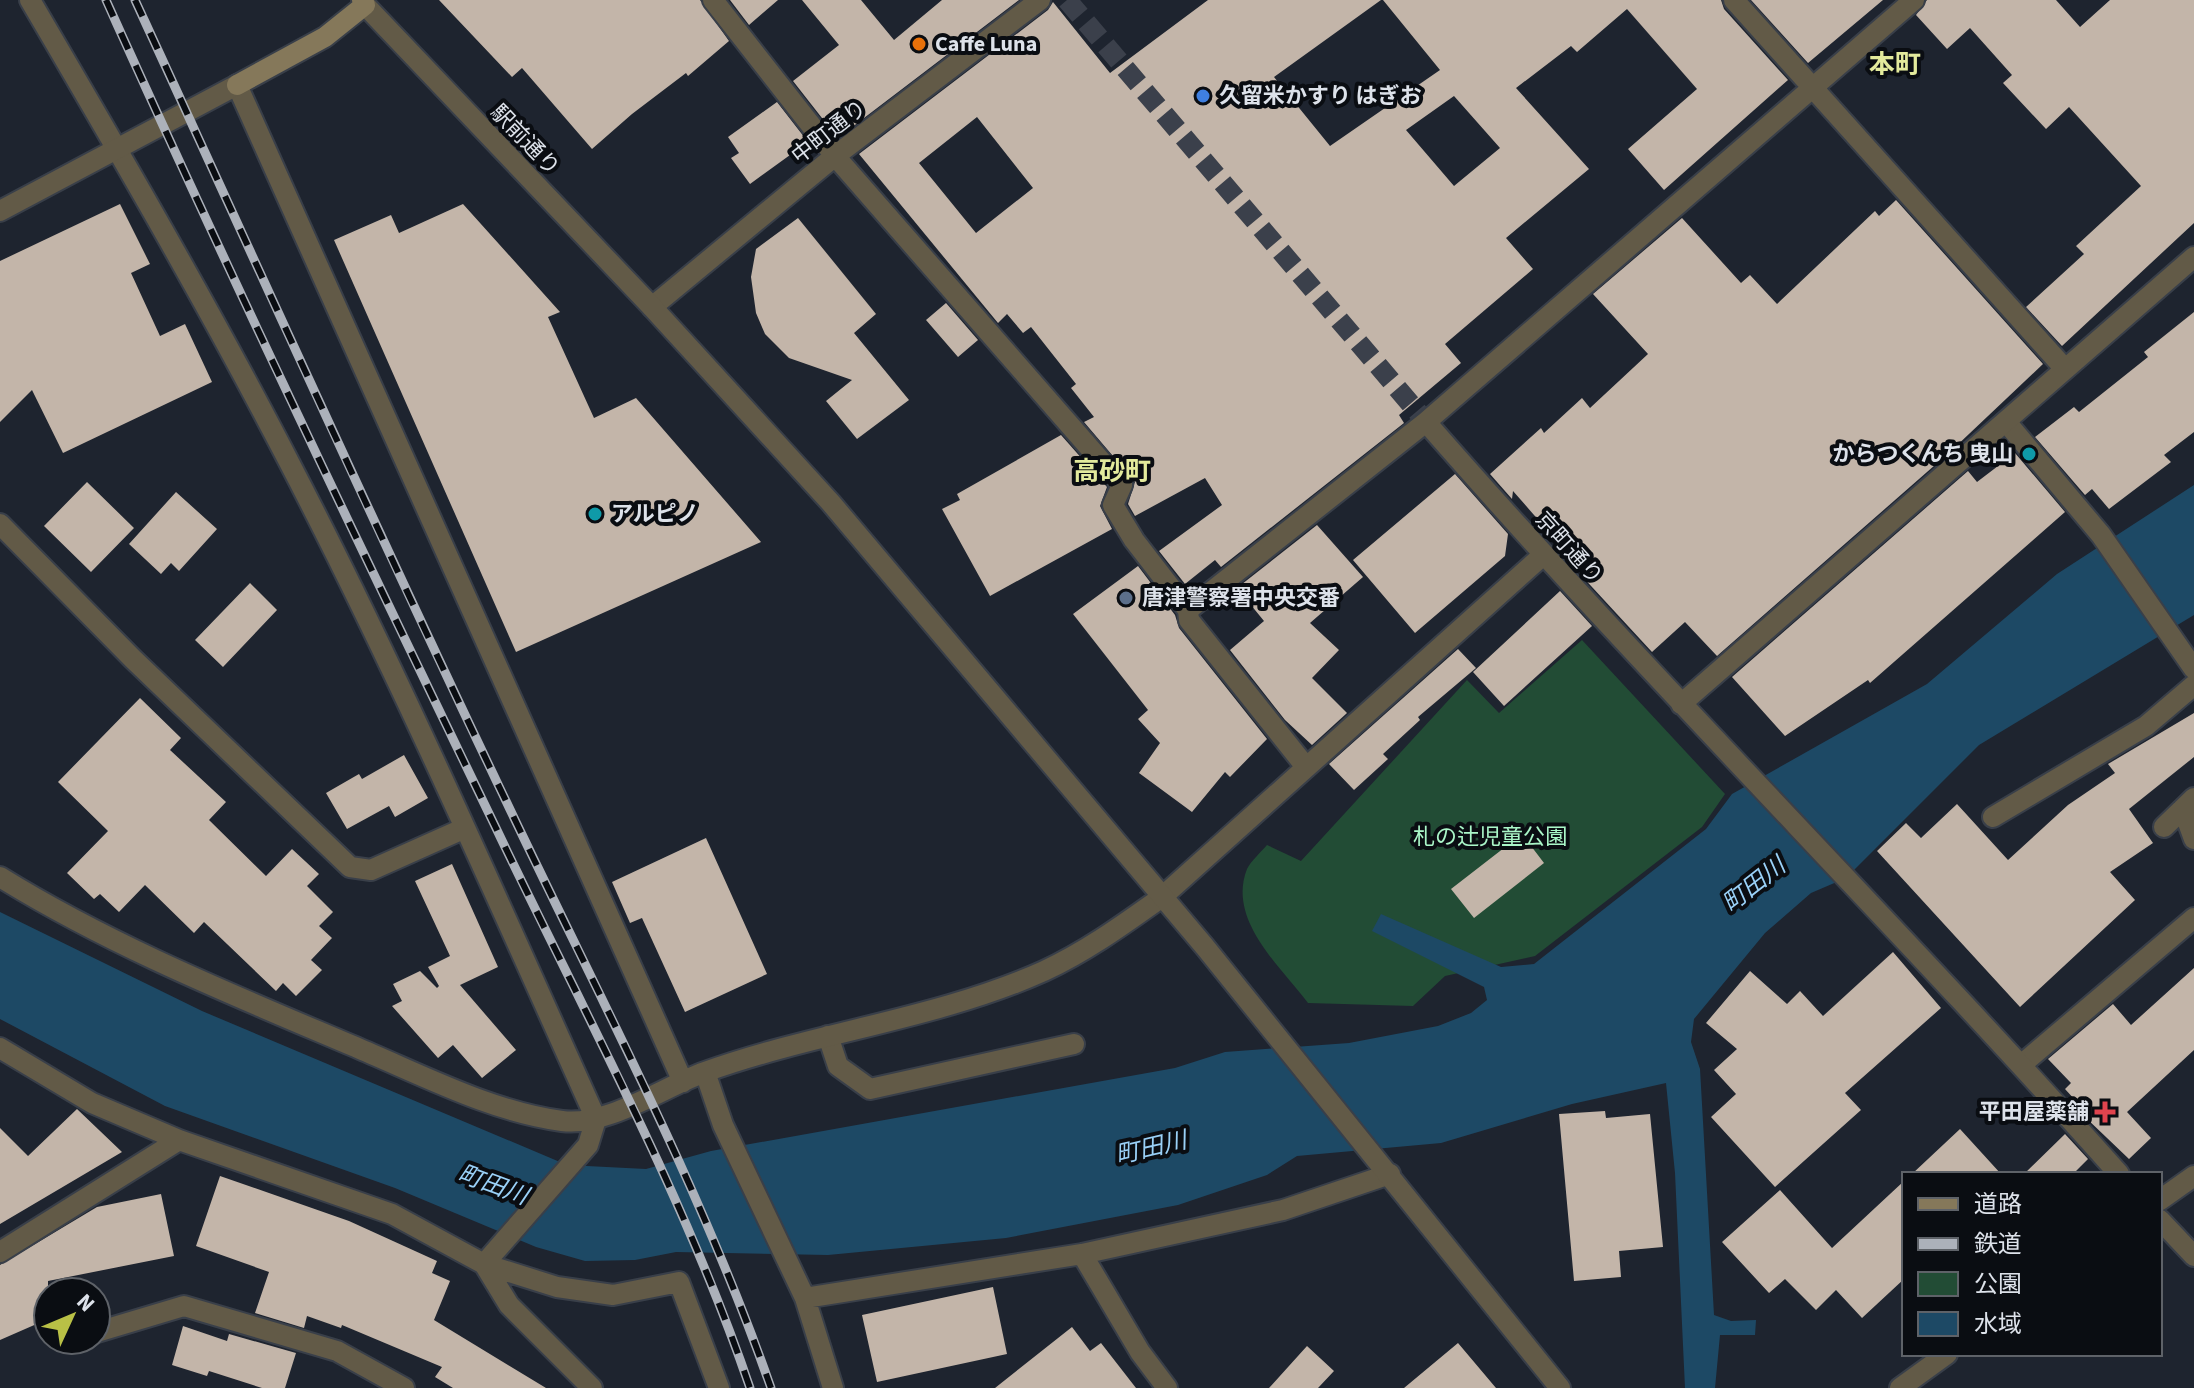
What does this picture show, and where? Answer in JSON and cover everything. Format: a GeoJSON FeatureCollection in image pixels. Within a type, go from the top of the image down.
{"type":"FeatureCollection","features":[{"type":"Feature","properties":{"kind":"main road"},"geometry":{"type":"LineString","coordinates":[[237,85],[325,37],[363,2]]}},
{"type":"Feature","properties":{"kind":"street"},"geometry":{"type":"LineString","coordinates":[[30,0],[118,151],[289,462],[465,828],[596,1119],[588,1145],[484,1264]]}},
{"type":"Feature","properties":{"kind":"street"},"geometry":{"type":"LineString","coordinates":[[713,0],[835,156],[1122,485],[1113,505],[1134,540],[1188,610],[1189,620],[1306,767]]}},
{"type":"Feature","properties":{"kind":"street","name":"中町通り"},"geometry":{"type":"LineString","coordinates":[[652,307],[835,156],[1040,0]]}},
{"type":"Feature","properties":{"kind":"street"},"geometry":{"type":"LineString","coordinates":[[1734,0],[2065,369]]}},
{"type":"Feature","properties":{"kind":"street"},"geometry":{"type":"LineString","coordinates":[[1188,610],[1426,422],[1914,0]]}},
{"type":"Feature","properties":{"kind":"street","name":"駅前通り"},"geometry":{"type":"LineString","coordinates":[[363,2],[652,307],[831,503],[1205,947],[1560,1388]]}},
{"type":"Feature","properties":{"kind":"street"},"geometry":{"type":"LineString","coordinates":[[0,211],[118,151],[237,85],[683,1082]]}},
{"type":"Feature","properties":{"kind":"street"},"geometry":{"type":"LineString","coordinates":[[1681,704],[2194,257]]}},
{"type":"Feature","properties":{"kind":"street","name":"京町通り"},"geometry":{"type":"LineString","coordinates":[[1426,422],[1542,556],[2021,1065],[2117,1172]]}},
{"type":"Feature","properties":{"kind":"street"},"geometry":{"type":"LineString","coordinates":[[2007,423],[2101,535],[2194,669]]}},
{"type":"Feature","properties":{"kind":"street"},"geometry":{"type":"LineString","coordinates":[[0,524],[133,659],[350,867],[371,870],[465,828]]}},
{"type":"Feature","properties":{"kind":"street"},"geometry":{"type":"LineString","coordinates":[[0,877],[207,985],[407,1069],[523,1113],[566,1122],[596,1119],[705,1072],[978,995],[1044,971],[1097,943],[1162,897],[1542,556]]}},
{"type":"Feature","properties":{"kind":"street"},"geometry":{"type":"LineString","coordinates":[[1993,817],[2146,726],[2194,685]]}},
{"type":"Feature","properties":{"kind":"street"},"geometry":{"type":"LineString","coordinates":[[2164,827],[2189,803]]}},
{"type":"Feature","properties":{"kind":"street"},"geometry":{"type":"LineString","coordinates":[[2189,803],[2194,839]]}},
{"type":"Feature","properties":{"kind":"street"},"geometry":{"type":"LineString","coordinates":[[2021,1065],[2194,918]]}},
{"type":"Feature","properties":{"kind":"street"},"geometry":{"type":"LineString","coordinates":[[828,1036],[838,1066],[870,1089],[1074,1044]]}},
{"type":"Feature","properties":{"kind":"street"},"geometry":{"type":"LineString","coordinates":[[0,1048],[92,1103],[179,1140],[392,1214],[484,1264],[557,1287],[613,1295],[679,1282],[719,1388]]}},
{"type":"Feature","properties":{"kind":"street"},"geometry":{"type":"LineString","coordinates":[[705,1072],[723,1125],[803,1292],[833,1388]]}},
{"type":"Feature","properties":{"kind":"street"},"geometry":{"type":"LineString","coordinates":[[0,1252],[179,1140]]}},
{"type":"Feature","properties":{"kind":"street"},"geometry":{"type":"LineString","coordinates":[[803,1292],[1082,1254],[1283,1210],[1390,1174]]}},
{"type":"Feature","properties":{"kind":"street"},"geometry":{"type":"LineString","coordinates":[[2162,1199],[2194,1176]]}},
{"type":"Feature","properties":{"kind":"street"},"geometry":{"type":"LineString","coordinates":[[2162,1222],[2194,1256]]}},
{"type":"Feature","properties":{"kind":"street"},"geometry":{"type":"LineString","coordinates":[[1082,1254],[1140,1352],[1167,1388]]}},
{"type":"Feature","properties":{"kind":"street"},"geometry":{"type":"LineString","coordinates":[[484,1264],[509,1305],[592,1388]]}},
{"type":"Feature","properties":{"kind":"street"},"geometry":{"type":"LineString","coordinates":[[112,1328],[184,1306],[337,1351],[404,1388]]}},
{"type":"Feature","properties":{"kind":"street"},"geometry":{"type":"LineString","coordinates":[[1900,1388],[1944,1356]]}},
{"type":"Feature","properties":{"kind":"green space","name":"札の辻児童公園"},"geometry":{"type":"Polygon","coordinates":[[[1582,640],[1725,794],[1702,827],[1535,956],[1445,976],[1413,1006],[1308,1003],[1271,958],[1250,924],[1244,906],[1243,888],[1251,863],[1267,845],[1301,861],[1467,680],[1499,713],[1582,640]]]}},
{"type":"Feature","properties":{"kind":"water","name":"町田川"},"geometry":{"type":"Polygon","coordinates":[[[2194,485],[2194,615],[1979,745],[1846,878],[1811,893],[1765,933],[1694,1019],[1691,1042],[1700,1069],[1714,1315],[1731,1321],[1756,1320],[1755,1335],[1720,1335],[1715,1388],[1685,1388],[1675,1173],[1666,1083],[1572,1104],[1441,1143],[1297,1156],[1267,1175],[1178,1205],[1006,1238],[828,1255],[676,1252],[635,1260],[585,1261],[536,1247],[395,1188],[165,1106],[0,1019],[0,912],[202,1011],[567,1165],[646,1169],[711,1151],[1175,1068],[1225,1052],[1349,1043],[1438,1026],[1471,1013],[1487,1000],[1484,987],[1372,931],[1381,914],[1501,967],[1534,964],[1706,829],[1732,794],[1927,684],[2057,574],[2194,485]]]}},
{"type":"Feature","properties":{"kind":"building"},"geometry":{"type":"Polygon","coordinates":[[[439,0],[700,0],[729,41],[688,76],[686,73],[632,114],[592,149],[522,68],[512,77],[439,0]]]}},
{"type":"Feature","properties":{"kind":"building"},"geometry":{"type":"Polygon","coordinates":[[[730,0],[778,0],[749,25],[730,0]]]}},
{"type":"Feature","properties":{"kind":"building"},"geometry":{"type":"Polygon","coordinates":[[[802,0],[861,0],[894,40],[942,0],[1019,0],[843,134],[834,123],[829,127],[793,81],[839,45],[802,0]]]}},
{"type":"Feature","properties":{"kind":"building"},"geometry":{"type":"Polygon","coordinates":[[[1208,0],[1381,0],[1274,77],[1330,146],[1440,70],[1383,0],[1721,0],[1724,9],[1788,80],[1664,190],[1628,149],[1697,89],[1627,9],[1577,52],[1571,46],[1516,88],[1589,169],[1506,238],[1533,269],[1445,344],[1461,363],[1399,415],[1404,423],[1221,567],[1215,560],[1185,584],[1159,551],[1222,505],[1205,478],[1135,516],[1128,504],[1135,482],[1084,422],[1094,417],[1071,388],[1076,384],[1031,327],[1023,333],[1007,314],[998,323],[859,154],[1048,10],[1053,2],[1110,73],[1208,0]],[[1454,96],[1406,130],[1454,186],[1500,148],[1454,96]],[[977,117],[919,163],[976,233],[1033,188],[977,117]]]}},
{"type":"Feature","properties":{"kind":"building"},"geometry":{"type":"Polygon","coordinates":[[[1751,0],[1883,0],[1808,63],[1751,0]]]}},
{"type":"Feature","properties":{"kind":"building"},"geometry":{"type":"Polygon","coordinates":[[[1927,0],[2056,0],[2080,27],[2110,0],[2194,0],[2194,223],[2062,346],[2026,307],[2084,254],[2076,246],[2141,186],[2069,107],[2046,129],[2003,83],[2012,75],[1970,28],[1947,49],[1916,15],[1927,0]]]}},
{"type":"Feature","properties":{"kind":"building"},"geometry":{"type":"Polygon","coordinates":[[[777,102],[808,142],[750,184],[731,158],[739,153],[728,137],[777,102]]]}},
{"type":"Feature","properties":{"kind":"building"},"geometry":{"type":"Polygon","coordinates":[[[1896,200],[2043,364],[1951,451],[1717,656],[1685,622],[1652,652],[1580,574],[1583,571],[1513,491],[1512,499],[1490,474],[1541,428],[1544,433],[1582,398],[1590,408],[1648,354],[1593,294],[1682,218],[1741,283],[1750,275],[1777,304],[1875,211],[1879,216],[1896,200]]]}},
{"type":"Feature","properties":{"kind":"building"},"geometry":{"type":"Polygon","coordinates":[[[120,204],[150,264],[131,273],[160,336],[185,324],[212,382],[63,453],[32,390],[0,422],[0,261],[120,204]]]}},
{"type":"Feature","properties":{"kind":"building"},"geometry":{"type":"Polygon","coordinates":[[[463,204],[560,312],[548,317],[594,418],[636,398],[761,542],[516,652],[334,240],[391,215],[399,233],[463,204]]]}},
{"type":"Feature","properties":{"kind":"building"},"geometry":{"type":"Polygon","coordinates":[[[798,218],[876,314],[854,333],[909,400],[857,439],[826,401],[852,380],[789,358],[765,334],[756,313],[751,277],[756,249],[798,218]]]}},
{"type":"Feature","properties":{"kind":"building"},"geometry":{"type":"Polygon","coordinates":[[[946,303],[978,340],[958,357],[926,320],[946,303]]]}},
{"type":"Feature","properties":{"kind":"building"},"geometry":{"type":"Polygon","coordinates":[[[2194,312],[2194,432],[2164,455],[2171,462],[2109,509],[2092,489],[2085,495],[2035,437],[2074,407],[2079,412],[2148,357],[2144,352],[2194,312]]]}},
{"type":"Feature","properties":{"kind":"building"},"geometry":{"type":"Polygon","coordinates":[[[1061,435],[1107,487],[1100,506],[1112,529],[990,596],[942,509],[960,500],[957,494],[1061,435]]]}},
{"type":"Feature","properties":{"kind":"building"},"geometry":{"type":"Polygon","coordinates":[[[2015,453],[2065,512],[1870,683],[1868,680],[1785,736],[1732,677],[1968,471],[1977,482],[2015,453]]]}},
{"type":"Feature","properties":{"kind":"building"},"geometry":{"type":"Polygon","coordinates":[[[1455,474],[1508,534],[1505,556],[1415,633],[1353,560],[1455,474]]]}},
{"type":"Feature","properties":{"kind":"building"},"geometry":{"type":"Polygon","coordinates":[[[87,482],[134,528],[91,572],[44,526],[87,482]]]}},
{"type":"Feature","properties":{"kind":"building"},"geometry":{"type":"Polygon","coordinates":[[[176,492],[217,529],[179,571],[171,563],[161,574],[129,544],[176,492]]]}},
{"type":"Feature","properties":{"kind":"building"},"geometry":{"type":"Polygon","coordinates":[[[1317,525],[1363,577],[1310,623],[1339,650],[1312,678],[1347,713],[1312,745],[1285,720],[1230,650],[1264,621],[1237,588],[1317,525]]]}},
{"type":"Feature","properties":{"kind":"building"},"geometry":{"type":"Polygon","coordinates":[[[1138,566],[1175,615],[1179,628],[1267,739],[1230,777],[1225,772],[1192,812],[1139,773],[1160,743],[1138,719],[1148,710],[1073,614],[1138,566]]]}},
{"type":"Feature","properties":{"kind":"building"},"geometry":{"type":"Polygon","coordinates":[[[250,583],[277,610],[223,667],[195,640],[250,583]]]}},
{"type":"Feature","properties":{"kind":"building"},"geometry":{"type":"Polygon","coordinates":[[[1560,591],[1592,626],[1504,706],[1473,672],[1560,591]]]}},
{"type":"Feature","properties":{"kind":"building"},"geometry":{"type":"Polygon","coordinates":[[[1458,649],[1476,668],[1418,717],[1420,720],[1383,754],[1388,759],[1354,790],[1329,764],[1458,649]]]}},
{"type":"Feature","properties":{"kind":"building"},"geometry":{"type":"Polygon","coordinates":[[[140,698],[181,738],[170,750],[226,802],[209,820],[266,876],[292,849],[319,874],[307,886],[333,912],[319,926],[332,938],[311,960],[322,970],[296,996],[283,983],[276,991],[204,922],[194,933],[145,885],[119,912],[100,894],[94,899],[67,873],[108,831],[58,782],[140,698]]]}},
{"type":"Feature","properties":{"kind":"building"},"geometry":{"type":"Polygon","coordinates":[[[2194,713],[2194,757],[2129,809],[2153,843],[2110,872],[2135,900],[2020,1007],[1877,851],[1906,823],[1921,838],[1957,804],[2008,860],[2068,805],[2115,773],[2108,764],[2194,713]]]}},
{"type":"Feature","properties":{"kind":"building"},"geometry":{"type":"Polygon","coordinates":[[[404,755],[428,798],[395,817],[389,806],[347,829],[326,793],[359,774],[362,779],[404,755]]]}},
{"type":"Feature","properties":{"kind":"building"},"geometry":{"type":"Polygon","coordinates":[[[1522,834],[1544,863],[1474,918],[1451,889],[1522,834]]]}},
{"type":"Feature","properties":{"kind":"building"},"geometry":{"type":"Polygon","coordinates":[[[706,838],[767,974],[685,1012],[642,918],[630,923],[612,882],[706,838]]]}},
{"type":"Feature","properties":{"kind":"building"},"geometry":{"type":"Polygon","coordinates":[[[452,864],[498,967],[460,985],[516,1050],[482,1078],[453,1045],[438,1058],[392,1006],[402,1001],[393,984],[420,971],[437,988],[439,986],[428,967],[450,956],[415,881],[452,864]]]}},
{"type":"Feature","properties":{"kind":"building"},"geometry":{"type":"Polygon","coordinates":[[[1893,952],[1941,1008],[1845,1093],[1861,1110],[1775,1187],[1711,1117],[1736,1094],[1714,1070],[1737,1049],[1706,1023],[1750,971],[1787,1004],[1800,991],[1823,1016],[1893,952]]]}},
{"type":"Feature","properties":{"kind":"building"},"geometry":{"type":"Polygon","coordinates":[[[2194,968],[2194,1050],[2127,1112],[2151,1138],[2129,1159],[2084,1116],[2087,1113],[2065,1089],[2071,1083],[2048,1059],[2113,1004],[2131,1025],[2194,968]]]}},
{"type":"Feature","properties":{"kind":"building"},"geometry":{"type":"Polygon","coordinates":[[[77,1109],[122,1152],[0,1224],[0,1128],[28,1156],[77,1109]]]}},
{"type":"Feature","properties":{"kind":"building"},"geometry":{"type":"Polygon","coordinates":[[[1605,1111],[1606,1118],[1650,1114],[1663,1247],[1619,1251],[1621,1277],[1574,1281],[1559,1114],[1605,1111]]]}},
{"type":"Feature","properties":{"kind":"building"},"geometry":{"type":"Polygon","coordinates":[[[1960,1129],[1999,1172],[1914,1172],[1960,1129]]]}},
{"type":"Feature","properties":{"kind":"building"},"geometry":{"type":"Polygon","coordinates":[[[2065,1134],[2088,1159],[2075,1172],[2026,1172],[2065,1134]]]}},
{"type":"Feature","properties":{"kind":"building"},"geometry":{"type":"Polygon","coordinates":[[[220,1176],[349,1221],[437,1261],[432,1273],[450,1281],[434,1320],[546,1388],[453,1388],[435,1377],[442,1367],[342,1325],[341,1328],[307,1316],[304,1328],[255,1313],[269,1272],[196,1246],[220,1176]]]}},
{"type":"Feature","properties":{"kind":"building"},"geometry":{"type":"Polygon","coordinates":[[[1902,1183],[1902,1281],[1862,1318],[1836,1290],[1816,1310],[1785,1279],[1769,1293],[1722,1242],[1780,1190],[1832,1248],[1902,1183]]]}},
{"type":"Feature","properties":{"kind":"building"},"geometry":{"type":"Polygon","coordinates":[[[161,1194],[174,1256],[73,1276],[32,1276],[32,1326],[0,1340],[0,1265],[97,1207],[161,1194]]]}},
{"type":"Feature","properties":{"kind":"building"},"geometry":{"type":"Polygon","coordinates":[[[993,1287],[1007,1354],[877,1382],[862,1315],[993,1287]]]}},
{"type":"Feature","properties":{"kind":"building"},"geometry":{"type":"Polygon","coordinates":[[[183,1326],[227,1341],[229,1334],[296,1353],[285,1388],[262,1388],[209,1371],[207,1376],[172,1365],[183,1326]]]}},
{"type":"Feature","properties":{"kind":"building"},"geometry":{"type":"Polygon","coordinates":[[[1072,1327],[1090,1351],[1101,1343],[1136,1388],[995,1388],[1072,1327]]]}},
{"type":"Feature","properties":{"kind":"building"},"geometry":{"type":"Polygon","coordinates":[[[1458,1343],[1496,1388],[1404,1388],[1458,1343]]]}},
{"type":"Feature","properties":{"kind":"building"},"geometry":{"type":"Polygon","coordinates":[[[1307,1346],[1334,1371],[1318,1388],[1269,1388],[1307,1346]]]}},
{"type":"Feature","properties":{"kind":"tunnel"},"geometry":{"type":"LineString","coordinates":[[1067,0],[1426,422]]}},
{"type":"Feature","properties":{"kind":"railway"},"geometry":{"type":"LineString","coordinates":[[106,0],[298,415],[664,1174],[724,1316],[750,1388]]}},
{"type":"Feature","properties":{"kind":"railway"},"geometry":{"type":"LineString","coordinates":[[135,0],[412,602],[680,1164],[713,1238],[771,1388]]}},
{"type":"Feature","properties":{"kind":"place","name":"Caffe Luna"},"geometry":{"type":"Point","coordinates":[919,44]}},
{"type":"Feature","properties":{"kind":"place","name":"久留米かすり はぎお"},"geometry":{"type":"Point","coordinates":[1203,96]}},
{"type":"Feature","properties":{"kind":"place","name":"からつくんち 曳山"},"geometry":{"type":"Point","coordinates":[2029,454]}},
{"type":"Feature","properties":{"kind":"place","name":"アルピノ"},"geometry":{"type":"Point","coordinates":[595,514]}},
{"type":"Feature","properties":{"kind":"place","name":"唐津警察署中央交番"},"geometry":{"type":"Point","coordinates":[1126,598]}},
{"type":"Feature","properties":{"kind":"place","name":"平田屋薬舗"},"geometry":{"type":"Point","coordinates":[2105,1112]}},
{"type":"Feature","properties":{"kind":"district","name":"本町"},"geometry":{"type":"Point","coordinates":[1895,64]}},
{"type":"Feature","properties":{"kind":"district","name":"高砂町"},"geometry":{"type":"Point","coordinates":[1112,471]}}]}
